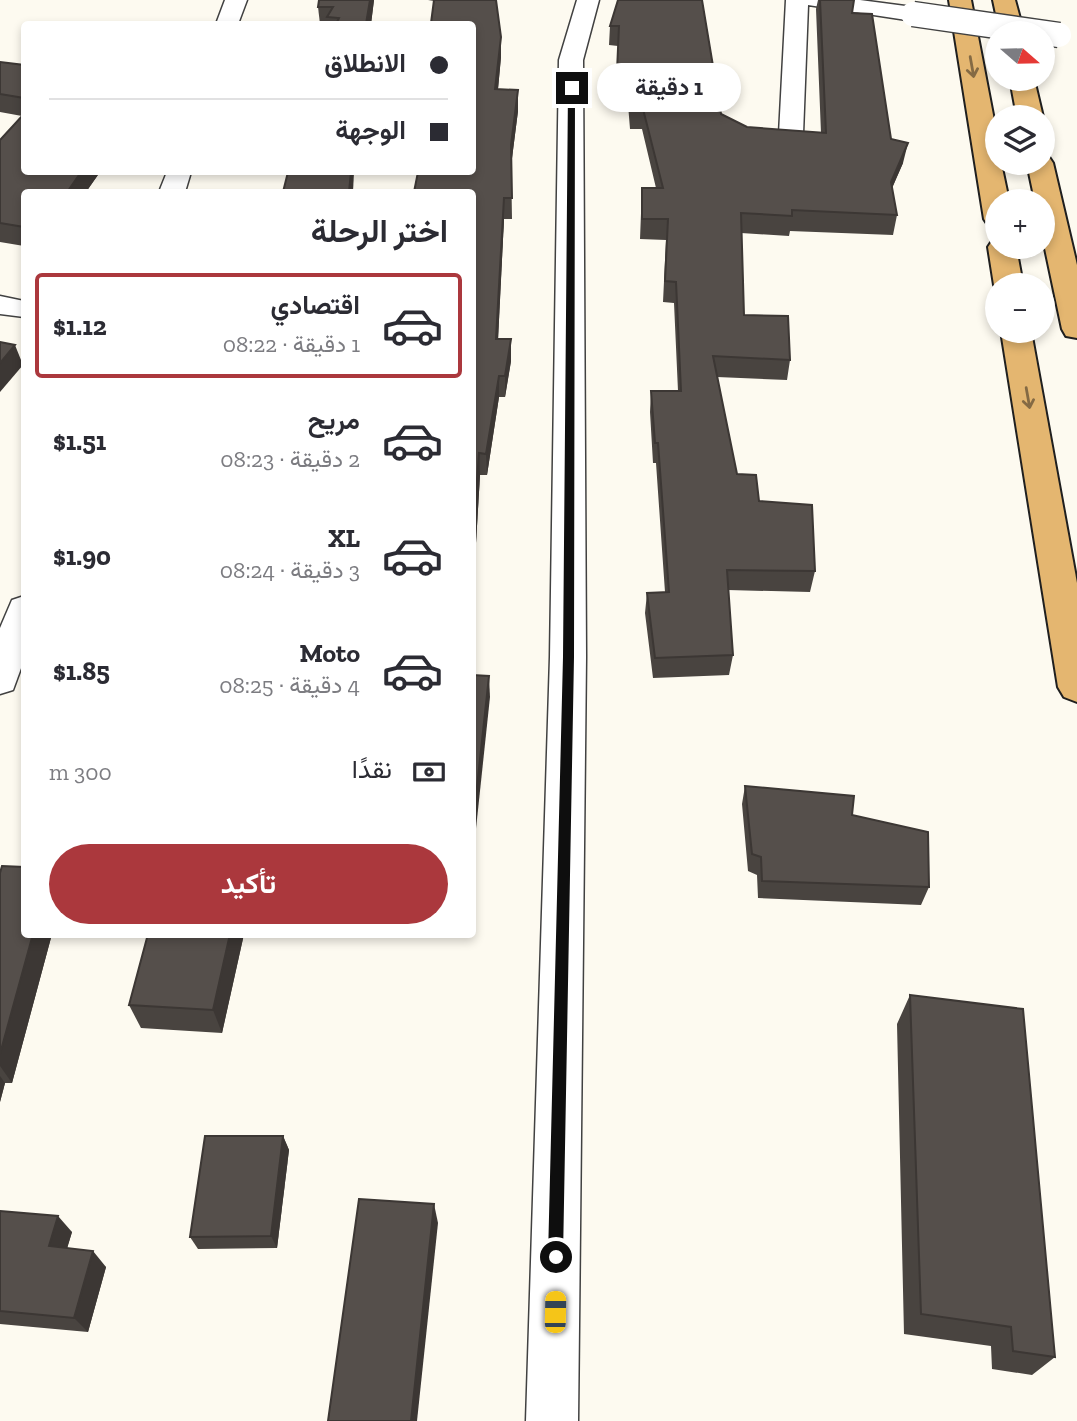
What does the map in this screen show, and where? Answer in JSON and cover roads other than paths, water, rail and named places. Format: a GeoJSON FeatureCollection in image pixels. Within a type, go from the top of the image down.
{"type":"FeatureCollection","features":[{"type":"Feature","properties":{"kind":"highway"},"geometry":{"type":"LineString","coordinates":[[960,0],[993,189]]}},
{"type":"Feature","properties":{"kind":"highway"},"geometry":{"type":"LineString","coordinates":[[1004,0],[1009,21]]}},
{"type":"Feature","properties":{"kind":"highway"},"geometry":{"type":"LineString","coordinates":[[1043,175],[1077,328]]}},
{"type":"Feature","properties":{"kind":"highway"},"geometry":{"type":"LineString","coordinates":[[1019,343],[1077,687]]}},
{"type":"Feature","properties":{"kind":"street"},"geometry":{"type":"LineString","coordinates":[[228,21],[236,0]]}},
{"type":"Feature","properties":{"kind":"street"},"geometry":{"type":"LineString","coordinates":[[552,1421],[568,657],[571,60],[576,36],[589,0]]}},
{"type":"Feature","properties":{"kind":"street"},"geometry":{"type":"LineString","coordinates":[[791,134],[797,0]]}},
{"type":"Feature","properties":{"kind":"street"},"geometry":{"type":"LineString","coordinates":[[813,0],[1068,36]]}},
{"type":"Feature","properties":{"kind":"street"},"geometry":{"type":"LineString","coordinates":[[0,305],[21,308]]}},
{"type":"Feature","properties":{"kind":"street"},"geometry":{"type":"LineString","coordinates":[[0,680],[21,618]]}}]}
